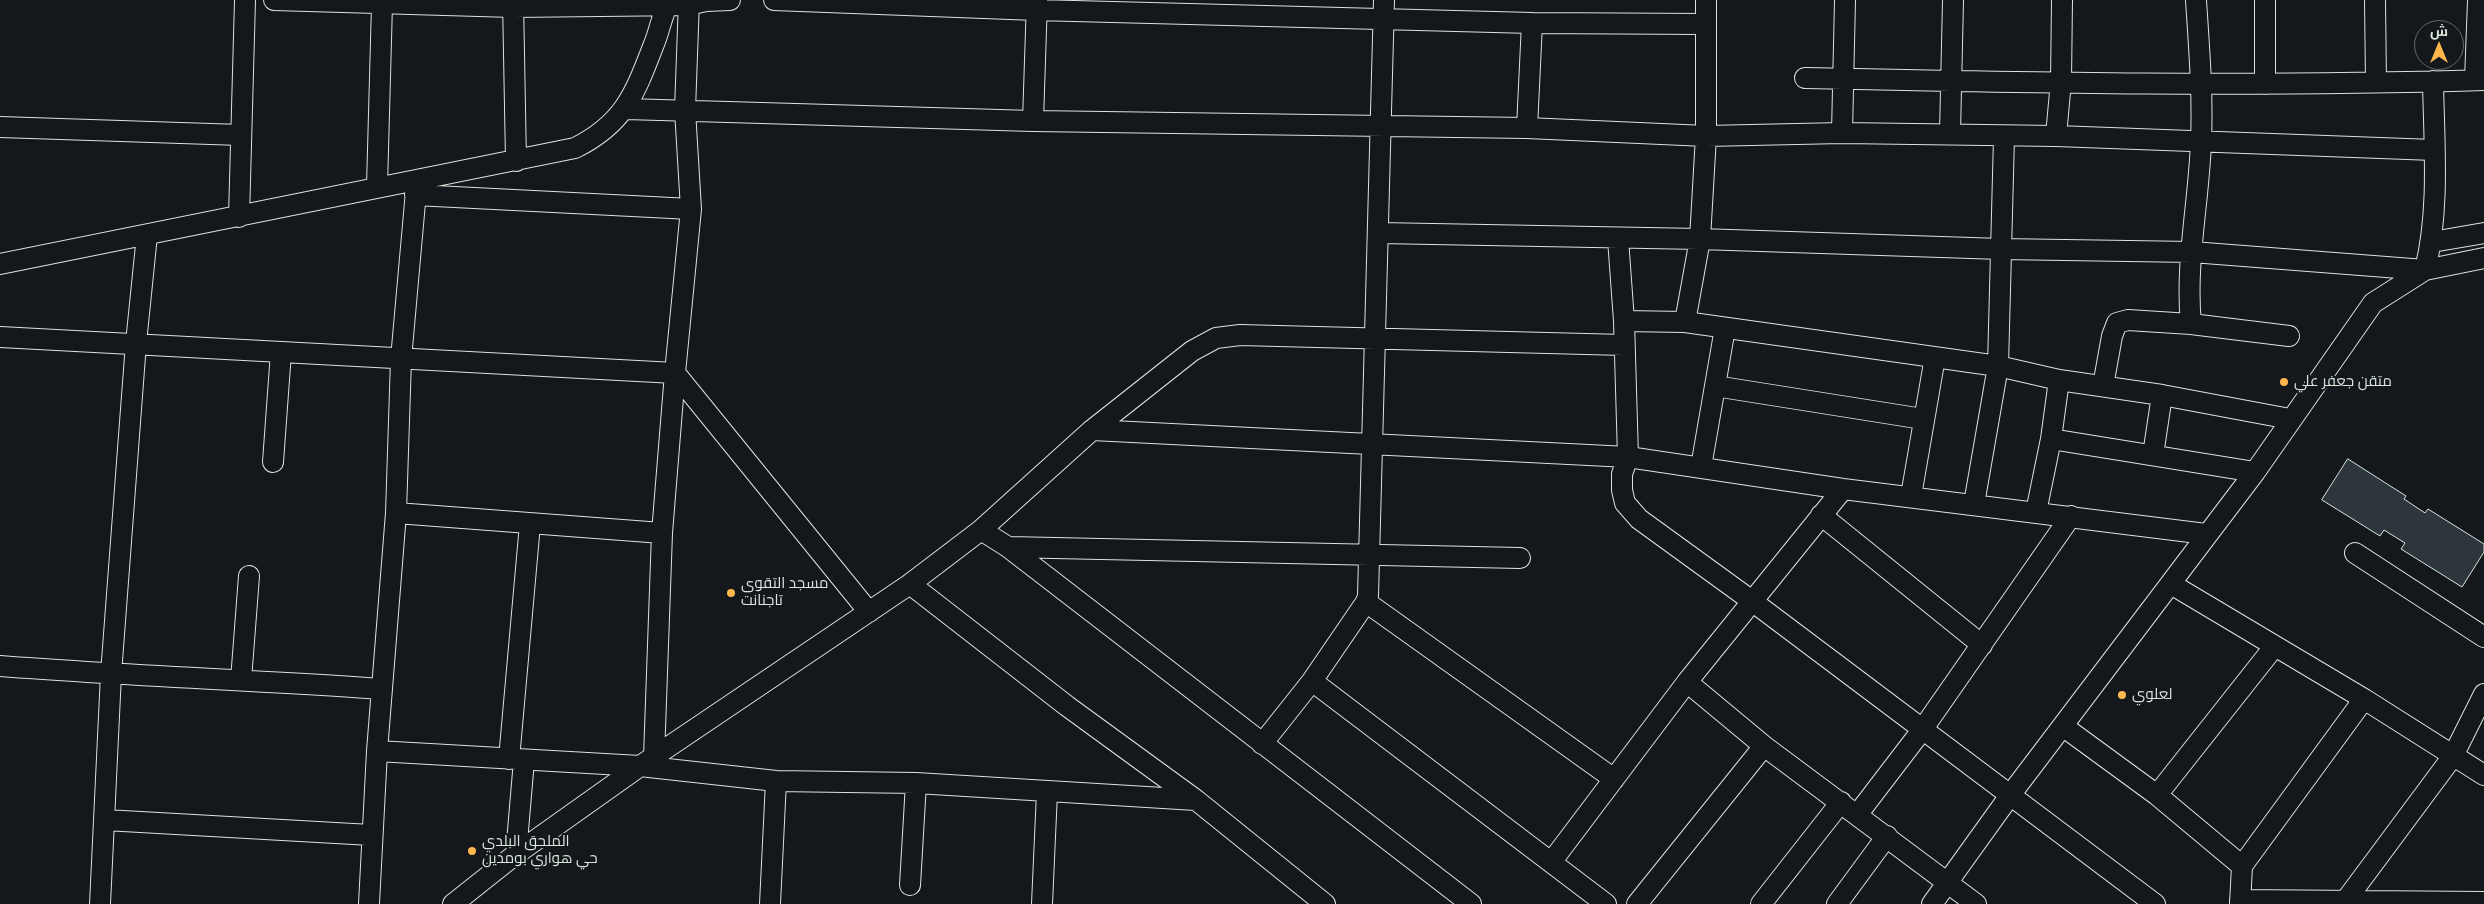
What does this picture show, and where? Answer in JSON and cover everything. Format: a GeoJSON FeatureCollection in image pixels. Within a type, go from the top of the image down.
{"type":"FeatureCollection","features":[{"type":"Feature","properties":{"kind":"street"},"geometry":{"type":"LineString","coordinates":[[239,217],[245,0]]}},
{"type":"Feature","properties":{"kind":"street"},"geometry":{"type":"LineString","coordinates":[[274,0],[382,4],[730,0]]}},
{"type":"Feature","properties":{"kind":"street"},"geometry":{"type":"LineString","coordinates":[[774,0],[1383,9],[1532,23],[1705,24]]}},
{"type":"Feature","properties":{"kind":"street"},"geometry":{"type":"LineString","coordinates":[[1685,322],[1700,240],[1706,136],[1706,0]]}},
{"type":"Feature","properties":{"kind":"street"},"geometry":{"type":"LineString","coordinates":[[1842,133],[1844,0]]}},
{"type":"Feature","properties":{"kind":"street"},"geometry":{"type":"LineString","coordinates":[[1950,134],[1953,0]]}},
{"type":"Feature","properties":{"kind":"street"},"geometry":{"type":"LineString","coordinates":[[2056,136],[2061,81],[2062,0]]}},
{"type":"Feature","properties":{"kind":"street"},"geometry":{"type":"LineString","coordinates":[[2191,324],[2189,292],[2201,142],[2202,84],[2196,0]]}},
{"type":"Feature","properties":{"kind":"street"},"geometry":{"type":"LineString","coordinates":[[2264,0],[2265,84]]}},
{"type":"Feature","properties":{"kind":"street"},"geometry":{"type":"LineString","coordinates":[[2375,0],[2376,82]]}},
{"type":"Feature","properties":{"kind":"street"},"geometry":{"type":"LineString","coordinates":[[1805,78],[2202,84],[2479,80],[2478,0]]}},
{"type":"Feature","properties":{"kind":"street"},"geometry":{"type":"LineString","coordinates":[[416,187],[575,148],[592,140],[626,109],[654,43],[679,2]]}},
{"type":"Feature","properties":{"kind":"street"},"geometry":{"type":"LineString","coordinates":[[647,762],[662,534],[691,209],[679,2]]}},
{"type":"Feature","properties":{"kind":"street"},"geometry":{"type":"LineString","coordinates":[[513,3],[516,161]]}},
{"type":"Feature","properties":{"kind":"street"},"geometry":{"type":"LineString","coordinates":[[377,186],[382,4]]}},
{"type":"Feature","properties":{"kind":"street"},"geometry":{"type":"LineString","coordinates":[[1033,121],[1037,5]]}},
{"type":"Feature","properties":{"kind":"street"},"geometry":{"type":"LineString","coordinates":[[1262,744],[1312,681],[1366,602],[1371,554],[1374,340],[1379,233],[1383,9]]}},
{"type":"Feature","properties":{"kind":"street"},"geometry":{"type":"LineString","coordinates":[[1527,128],[1532,23]]}},
{"type":"Feature","properties":{"kind":"street"},"geometry":{"type":"LineString","coordinates":[[1932,904],[2011,794],[2064,727],[2206,534],[2255,472],[2290,419],[2373,303],[2425,270],[2432,242],[2434,208],[2433,81]]}},
{"type":"Feature","properties":{"kind":"street"},"geometry":{"type":"LineString","coordinates":[[626,109],[1033,121],[1527,128],[1706,136],[1842,133],[1950,134],[2004,137],[2056,136],[2434,150]]}},
{"type":"Feature","properties":{"kind":"street"},"geometry":{"type":"LineString","coordinates":[[0,127],[241,135]]}},
{"type":"Feature","properties":{"kind":"street"},"geometry":{"type":"LineString","coordinates":[[1974,504],[1998,366],[2004,137]]}},
{"type":"Feature","properties":{"kind":"street"},"geometry":{"type":"LineString","coordinates":[[0,264],[239,217],[377,186],[416,187],[691,209]]}},
{"type":"Feature","properties":{"kind":"street"},"geometry":{"type":"LineString","coordinates":[[369,904],[376,752],[396,513],[401,359],[416,187]]}},
{"type":"Feature","properties":{"kind":"street"},"geometry":{"type":"LineString","coordinates":[[1379,233],[2192,252],[2425,270],[2484,258]]}},
{"type":"Feature","properties":{"kind":"street"},"geometry":{"type":"LineString","coordinates":[[2432,242],[2484,233]]}},
{"type":"Feature","properties":{"kind":"street"},"geometry":{"type":"LineString","coordinates":[[100,904],[111,674],[146,235]]}},
{"type":"Feature","properties":{"kind":"street"},"geometry":{"type":"LineString","coordinates":[[1618,239],[1624,321],[1628,457],[1622,474],[1622,490],[1625,503],[1639,519],[1752,600],[2155,904]]}},
{"type":"Feature","properties":{"kind":"street"},"geometry":{"type":"LineString","coordinates":[[2104,386],[2112,336],[2117,323],[2128,320],[2191,324],[2289,336]]}},
{"type":"Feature","properties":{"kind":"street"},"geometry":{"type":"LineString","coordinates":[[1624,321],[1685,322],[1998,366],[2059,380],[2162,395],[2290,419]]}},
{"type":"Feature","properties":{"kind":"street"},"geometry":{"type":"LineString","coordinates":[[1701,467],[1725,328]]}},
{"type":"Feature","properties":{"kind":"street"},"geometry":{"type":"LineString","coordinates":[[453,904],[516,854],[647,762],[910,584],[981,530],[1092,430],[1192,352],[1216,338],[1240,335],[1624,346]]}},
{"type":"Feature","properties":{"kind":"street"},"geometry":{"type":"LineString","coordinates":[[0,337],[675,373],[869,612]]}},
{"type":"Feature","properties":{"kind":"street"},"geometry":{"type":"LineString","coordinates":[[273,462],[281,352]]}},
{"type":"Feature","properties":{"kind":"street"},"geometry":{"type":"LineString","coordinates":[[1911,496],[1935,357]]}},
{"type":"Feature","properties":{"kind":"street"},"geometry":{"type":"LineString","coordinates":[[2036,512],[2059,380]]}},
{"type":"Feature","properties":{"kind":"street"},"geometry":{"type":"LineString","coordinates":[[1714,386],[1923,419]]}},
{"type":"Feature","properties":{"kind":"street"},"geometry":{"type":"LineString","coordinates":[[2153,455],[2162,395]]}},
{"type":"Feature","properties":{"kind":"street"},"geometry":{"type":"LineString","coordinates":[[1092,430],[1628,457],[1843,489],[2206,534]]}},
{"type":"Feature","properties":{"kind":"street"},"geometry":{"type":"LineString","coordinates":[[2050,439],[2255,472]]}},
{"type":"Feature","properties":{"kind":"street"},"geometry":{"type":"LineString","coordinates":[[1552,861],[1687,682],[1843,489]]}},
{"type":"Feature","properties":{"kind":"street"},"geometry":{"type":"LineString","coordinates":[[396,513],[662,534]]}},
{"type":"Feature","properties":{"kind":"street"},"geometry":{"type":"LineString","coordinates":[[1822,515],[1982,644]]}},
{"type":"Feature","properties":{"kind":"street"},"geometry":{"type":"LineString","coordinates":[[1857,815],[1922,730],[2071,516]]}},
{"type":"Feature","properties":{"kind":"street"},"geometry":{"type":"LineString","coordinates":[[516,854],[516,759],[530,524]]}},
{"type":"Feature","properties":{"kind":"street"},"geometry":{"type":"LineString","coordinates":[[981,530],[1008,547],[1471,904]]}},
{"type":"Feature","properties":{"kind":"street"},"geometry":{"type":"LineString","coordinates":[[1008,547],[1520,558]]}},
{"type":"Feature","properties":{"kind":"street"},"geometry":{"type":"LineString","coordinates":[[2355,553],[2484,637]]}},
{"type":"Feature","properties":{"kind":"street"},"geometry":{"type":"LineString","coordinates":[[241,680],[248,576]]}},
{"type":"Feature","properties":{"kind":"street"},"geometry":{"type":"LineString","coordinates":[[910,584],[1067,706],[1196,800],[1318,901]]}},
{"type":"Feature","properties":{"kind":"street"},"geometry":{"type":"LineString","coordinates":[[2171,584],[2364,699],[2484,774]]}},
{"type":"Feature","properties":{"kind":"street"},"geometry":{"type":"LineString","coordinates":[[1366,602],[1614,779]]}},
{"type":"Feature","properties":{"kind":"street"},"geometry":{"type":"LineString","coordinates":[[2157,795],[2274,647]]}},
{"type":"Feature","properties":{"kind":"street"},"geometry":{"type":"LineString","coordinates":[[0,666],[382,689]]}},
{"type":"Feature","properties":{"kind":"street"},"geometry":{"type":"LineString","coordinates":[[1312,681],[1552,861],[1606,904]]}},
{"type":"Feature","properties":{"kind":"street"},"geometry":{"type":"LineString","coordinates":[[1687,682],[1764,746],[1948,881],[1976,904]]}},
{"type":"Feature","properties":{"kind":"street"},"geometry":{"type":"LineString","coordinates":[[2346,900],[2453,756],[2484,694]]}},
{"type":"Feature","properties":{"kind":"street"},"geometry":{"type":"LineString","coordinates":[[2364,699],[2242,866],[2240,902],[2346,900],[2484,902]]}},
{"type":"Feature","properties":{"kind":"street"},"geometry":{"type":"LineString","coordinates":[[2064,727],[2157,795],[2242,866]]}},
{"type":"Feature","properties":{"kind":"street"},"geometry":{"type":"LineString","coordinates":[[1637,904],[1764,746]]}},
{"type":"Feature","properties":{"kind":"street"},"geometry":{"type":"LineString","coordinates":[[376,752],[516,759],[647,762],[776,781],[916,783],[1196,800]]}},
{"type":"Feature","properties":{"kind":"street"},"geometry":{"type":"LineString","coordinates":[[770,904],[776,781]]}},
{"type":"Feature","properties":{"kind":"street"},"geometry":{"type":"LineString","coordinates":[[910,885],[916,783]]}},
{"type":"Feature","properties":{"kind":"street"},"geometry":{"type":"LineString","coordinates":[[1042,904],[1046,792]]}},
{"type":"Feature","properties":{"kind":"street"},"geometry":{"type":"LineString","coordinates":[[1761,904],[1841,802]]}},
{"type":"Feature","properties":{"kind":"street"},"geometry":{"type":"LineString","coordinates":[[105,820],[371,835]]}},
{"type":"Feature","properties":{"kind":"street"},"geometry":{"type":"LineString","coordinates":[[1836,904],[1886,836]]}},
{"type":"Feature","properties":{"kind":"building"},"geometry":{"type":"Polygon","coordinates":[[[2348,459],[2406,496],[2404,499],[2425,513],[2428,509],[2484,544],[2484,552],[2462,587],[2401,549],[2405,543],[2384,530],[2380,536],[2322,500],[2348,459]]]}},
{"type":"Feature","properties":{"kind":"place","name":"متقن جعفر علي"},"geometry":{"type":"Point","coordinates":[2284,382]}},
{"type":"Feature","properties":{"kind":"place","name":"مسجد التقوى تاجنانت"},"geometry":{"type":"Point","coordinates":[731,593]}},
{"type":"Feature","properties":{"kind":"place","name":"لعلوي"},"geometry":{"type":"Point","coordinates":[2122,695]}},
{"type":"Feature","properties":{"kind":"place","name":"الملحق البلدي حي هواري بومدين"},"geometry":{"type":"Point","coordinates":[472,851]}}]}
